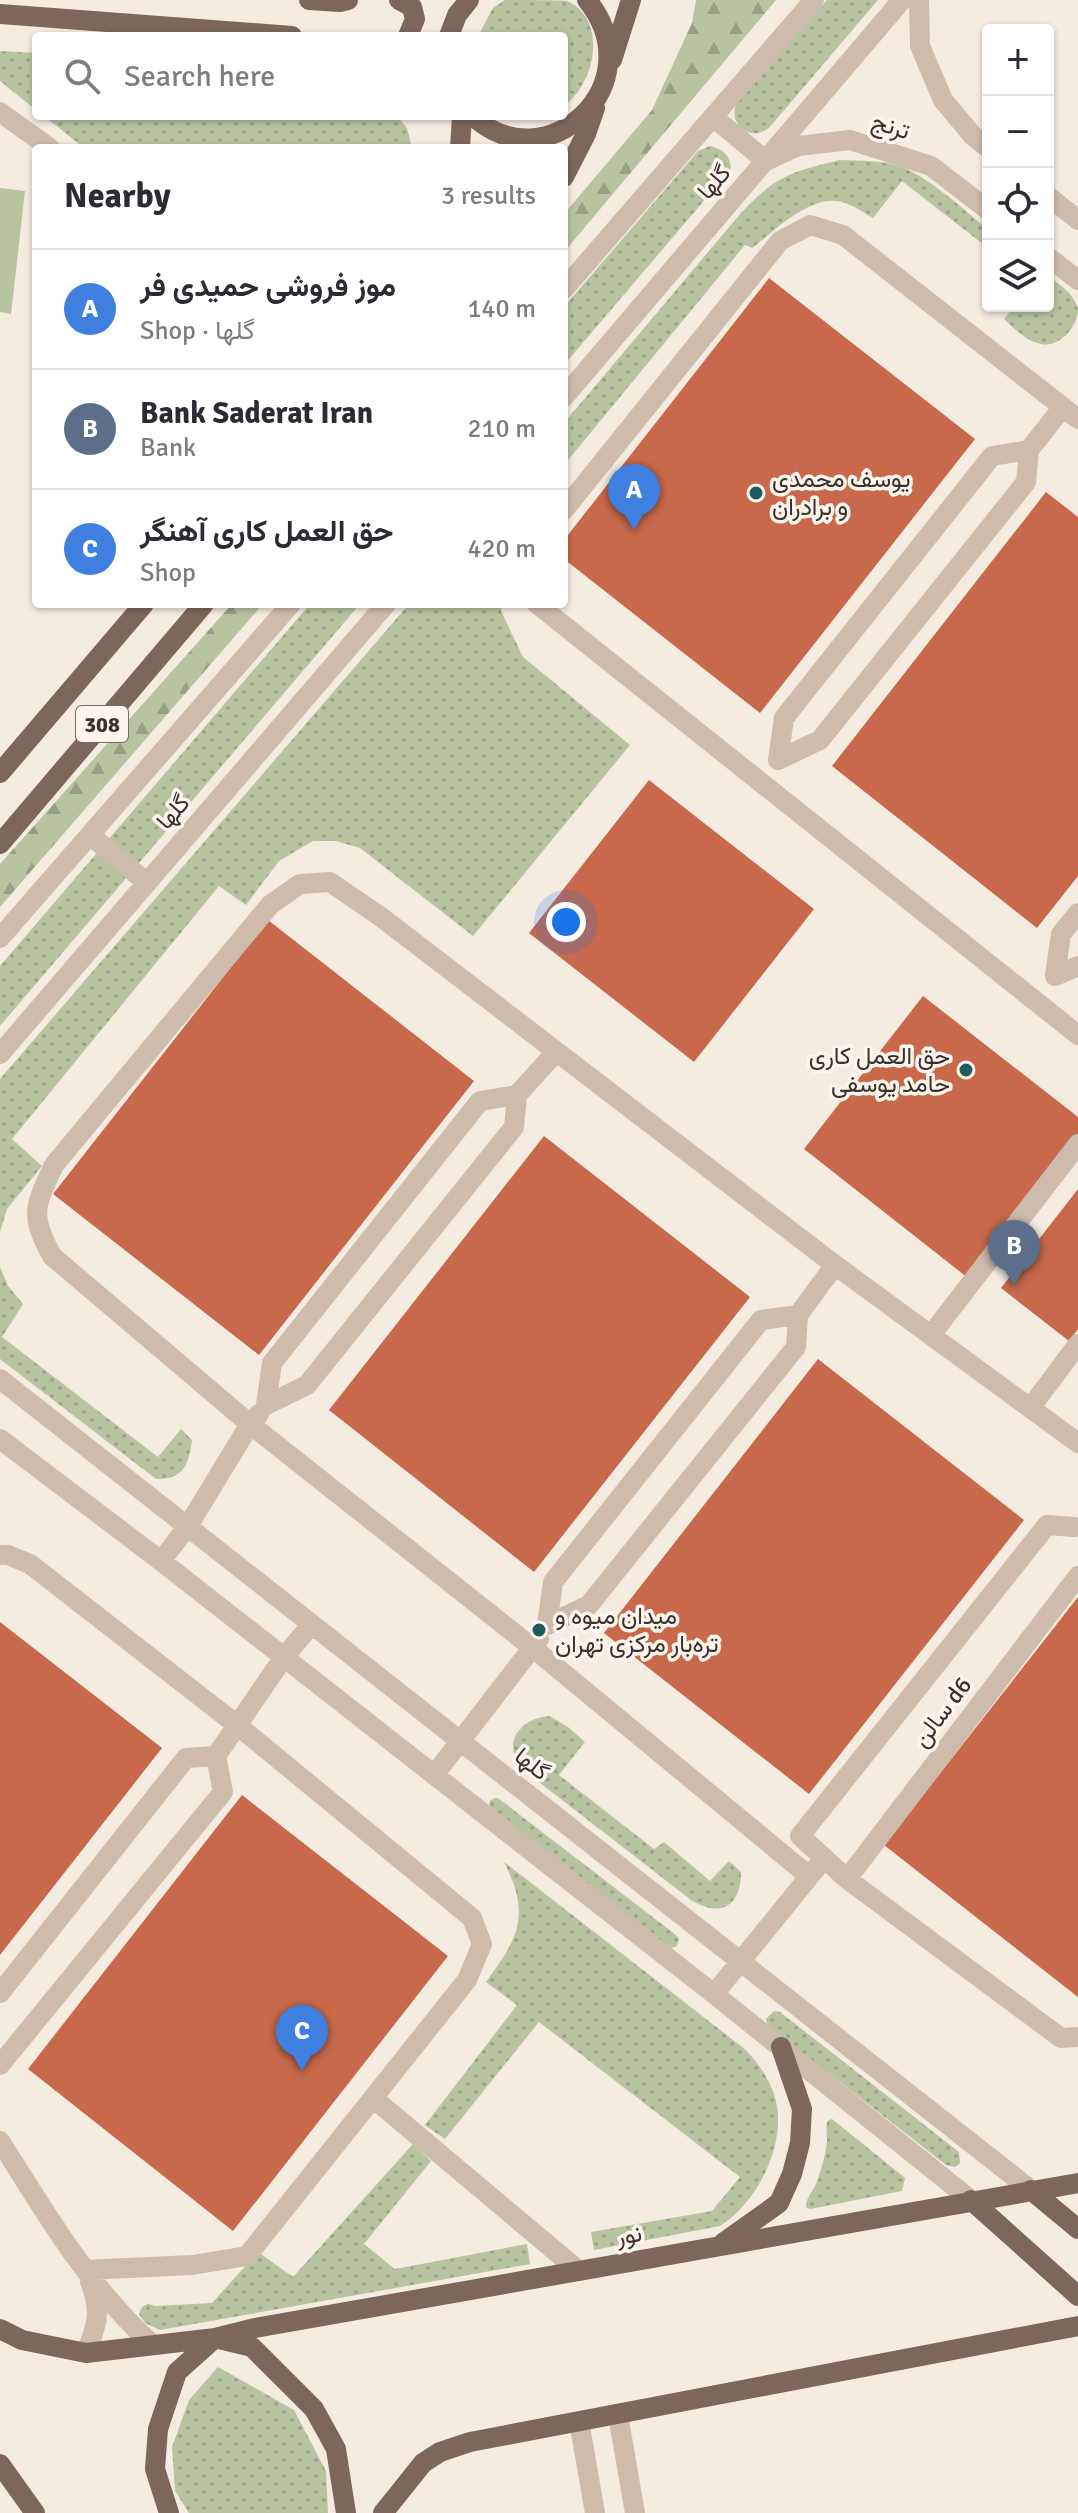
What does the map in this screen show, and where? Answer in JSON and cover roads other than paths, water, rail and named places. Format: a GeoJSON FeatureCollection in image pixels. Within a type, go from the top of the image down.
{"type":"FeatureCollection","features":[{"type":"Feature","properties":{"kind":"main road"},"geometry":{"type":"LineString","coordinates":[[309,0],[364,0]]}},
{"type":"Feature","properties":{"kind":"main road"},"geometry":{"type":"LineString","coordinates":[[399,0],[412,7],[415,19],[410,32]]}},
{"type":"Feature","properties":{"kind":"main road"},"geometry":{"type":"LineString","coordinates":[[451,32],[457,15],[469,0]]}},
{"type":"Feature","properties":{"kind":"main road"},"geometry":{"type":"LineString","coordinates":[[587,0],[603,24],[609,49],[607,76]]}},
{"type":"Feature","properties":{"kind":"main road"},"geometry":{"type":"LineString","coordinates":[[568,169],[586,134],[631,0]]}},
{"type":"Feature","properties":{"kind":"main road"},"geometry":{"type":"LineString","coordinates":[[0,14],[254,32]]}},
{"type":"Feature","properties":{"kind":"main road"},"geometry":{"type":"LineString","coordinates":[[478,120],[506,135],[533,138],[559,132],[581,118],[598,97]]}},
{"type":"Feature","properties":{"kind":"main road"},"geometry":{"type":"LineString","coordinates":[[460,144],[462,120]]}},
{"type":"Feature","properties":{"kind":"main road","name":"308"},"geometry":{"type":"LineString","coordinates":[[0,773],[141,608]]}},
{"type":"Feature","properties":{"kind":"main road","name":"308"},"geometry":{"type":"LineString","coordinates":[[0,844],[201,608]]}},
{"type":"Feature","properties":{"kind":"main road"},"geometry":{"type":"LineString","coordinates":[[720,2246],[779,2203],[792,2174],[800,2143],[802,2109],[781,2047]]}},
{"type":"Feature","properties":{"kind":"main road","name":"نور"},"geometry":{"type":"LineString","coordinates":[[0,2329],[22,2340],[86,2353],[215,2338],[255,2328],[1078,2183]]}},
{"type":"Feature","properties":{"kind":"main road"},"geometry":{"type":"LineString","coordinates":[[1031,2190],[1078,2229]]}},
{"type":"Feature","properties":{"kind":"main road"},"geometry":{"type":"LineString","coordinates":[[971,2200],[1078,2296]]}},
{"type":"Feature","properties":{"kind":"main road"},"geometry":{"type":"LineString","coordinates":[[383,2513],[423,2463],[440,2452],[470,2442],[1078,2326]]}},
{"type":"Feature","properties":{"kind":"main road"},"geometry":{"type":"LineString","coordinates":[[169,2513],[155,2469],[158,2429],[177,2372],[215,2338],[252,2347],[314,2409],[336,2449],[346,2513]]}},
{"type":"Feature","properties":{"kind":"main road"},"geometry":{"type":"LineString","coordinates":[[0,2464],[35,2513]]}},
{"type":"Feature","properties":{"kind":"street","name":"گلها"},"geometry":{"type":"LineString","coordinates":[[568,284],[814,0]]}},
{"type":"Feature","properties":{"kind":"street","name":"گلها"},"geometry":{"type":"LineString","coordinates":[[568,392],[902,0]]}},
{"type":"Feature","properties":{"kind":"street","name":"ترنج"},"geometry":{"type":"LineString","coordinates":[[919,0],[920,46],[943,100],[982,143]]}},
{"type":"Feature","properties":{"kind":"street"},"geometry":{"type":"LineString","coordinates":[[0,112],[44,144]]}},
{"type":"Feature","properties":{"kind":"street"},"geometry":{"type":"LineString","coordinates":[[713,117],[766,161]]}},
{"type":"Feature","properties":{"kind":"street","name":"ترنج"},"geometry":{"type":"LineString","coordinates":[[766,161],[798,146],[850,140],[931,166],[982,205]]}},
{"type":"Feature","properties":{"kind":"street"},"geometry":{"type":"LineString","coordinates":[[1054,201],[1078,220]]}},
{"type":"Feature","properties":{"kind":"street"},"geometry":{"type":"LineString","coordinates":[[568,505],[780,241],[810,225],[843,235],[1070,413],[1029,450],[992,456],[784,718],[778,760]]}},
{"type":"Feature","properties":{"kind":"street"},"geometry":{"type":"LineString","coordinates":[[1054,262],[1078,280]]}},
{"type":"Feature","properties":{"kind":"street"},"geometry":{"type":"LineString","coordinates":[[760,781],[778,760],[820,740],[1026,482],[1029,450]]}},
{"type":"Feature","properties":{"kind":"street","name":"گلها"},"geometry":{"type":"LineString","coordinates":[[0,938],[288,608]]}},
{"type":"Feature","properties":{"kind":"street","name":"گلها"},"geometry":{"type":"LineString","coordinates":[[0,1054],[383,608]]}},
{"type":"Feature","properties":{"kind":"street"},"geometry":{"type":"LineString","coordinates":[[542,608],[1078,1035]]}},
{"type":"Feature","properties":{"kind":"street"},"geometry":{"type":"LineString","coordinates":[[90,835],[147,883]]}},
{"type":"Feature","properties":{"kind":"street"},"geometry":{"type":"LineString","coordinates":[[809,1876],[533,1648],[250,1424],[52,1256],[38,1231],[36,1204],[54,1165],[270,905],[300,884],[330,882],[381,917],[835,1265],[1078,1443]]}},
{"type":"Feature","properties":{"kind":"street"},"geometry":{"type":"LineString","coordinates":[[1055,976],[1061,934],[1078,913]]}},
{"type":"Feature","properties":{"kind":"street"},"geometry":{"type":"LineString","coordinates":[[1035,1000],[1055,976],[1078,966]]}},
{"type":"Feature","properties":{"kind":"street"},"geometry":{"type":"LineString","coordinates":[[161,1561],[188,1526],[250,1424],[266,1405],[307,1385],[514,1127],[517,1095],[556,1052]]}},
{"type":"Feature","properties":{"kind":"street"},"geometry":{"type":"LineString","coordinates":[[266,1405],[272,1363],[480,1101],[517,1095]]}},
{"type":"Feature","properties":{"kind":"street"},"geometry":{"type":"LineString","coordinates":[[931,1335],[1078,1144]]}},
{"type":"Feature","properties":{"kind":"street"},"geometry":{"type":"LineString","coordinates":[[547,1625],[589,1605],[796,1347],[798,1315],[835,1265]]}},
{"type":"Feature","properties":{"kind":"street"},"geometry":{"type":"LineString","coordinates":[[434,1775],[533,1648],[547,1625],[553,1582],[761,1320],[798,1315]]}},
{"type":"Feature","properties":{"kind":"street"},"geometry":{"type":"LineString","coordinates":[[1031,1407],[1078,1344]]}},
{"type":"Feature","properties":{"kind":"street","name":"گلها"},"geometry":{"type":"LineString","coordinates":[[0,1379],[1031,2190]]}},
{"type":"Feature","properties":{"kind":"street"},"geometry":{"type":"LineString","coordinates":[[0,1439],[161,1561],[714,1994],[971,2200]]}},
{"type":"Feature","properties":{"kind":"street"},"geometry":{"type":"LineString","coordinates":[[1077,1528],[1047,1525],[800,1836],[847,1879],[1061,2038],[1078,2037]]}},
{"type":"Feature","properties":{"kind":"street"},"geometry":{"type":"LineString","coordinates":[[0,1555],[30,1564],[237,1725],[472,1918],[482,1944],[467,1980],[247,2256],[192,2265],[85,2270]]}},
{"type":"Feature","properties":{"kind":"street","name":"سالن d6"},"geometry":{"type":"LineString","coordinates":[[847,1879],[1078,1576]]}},
{"type":"Feature","properties":{"kind":"street"},"geometry":{"type":"LineString","coordinates":[[0,2065],[223,1792],[216,1756],[284,1657],[312,1624]]}},
{"type":"Feature","properties":{"kind":"street"},"geometry":{"type":"LineString","coordinates":[[0,1993],[186,1758],[216,1756]]}},
{"type":"Feature","properties":{"kind":"street"},"geometry":{"type":"LineString","coordinates":[[714,1994],[824,1858]]}},
{"type":"Feature","properties":{"kind":"street"},"geometry":{"type":"LineString","coordinates":[[373,2098],[579,2271]]}},
{"type":"Feature","properties":{"kind":"street"},"geometry":{"type":"LineString","coordinates":[[0,2141],[85,2270],[153,2345]]}},
{"type":"Feature","properties":{"kind":"street"},"geometry":{"type":"LineString","coordinates":[[85,2270],[98,2301],[95,2331],[86,2353]]}},
{"type":"Feature","properties":{"kind":"street"},"geometry":{"type":"LineString","coordinates":[[618,2415],[635,2513]]}},
{"type":"Feature","properties":{"kind":"street"},"geometry":{"type":"LineString","coordinates":[[579,2421],[595,2513]]}},
{"type":"Feature","properties":{"kind":"place","name":"یوسف محمدی و برادران"},"geometry":{"type":"Point","coordinates":[756,493]}},
{"type":"Feature","properties":{"kind":"place","name":"موز فروشی حمیدی فر"},"geometry":{"type":"Point","coordinates":[634,530]}},
{"type":"Feature","properties":{"kind":"place","name":"حق العمل کاری حامد یوسفی"},"geometry":{"type":"Point","coordinates":[966,1070]}},
{"type":"Feature","properties":{"kind":"place","name":"Bank Saderat Iran"},"geometry":{"type":"Point","coordinates":[1014,1286]}},
{"type":"Feature","properties":{"kind":"place","name":"میدان میوه و تره‌بار مرکزی تهران"},"geometry":{"type":"Point","coordinates":[539,1630]}},
{"type":"Feature","properties":{"kind":"place","name":"حق العمل کاری آهنگر"},"geometry":{"type":"Point","coordinates":[302,2071]}}]}
